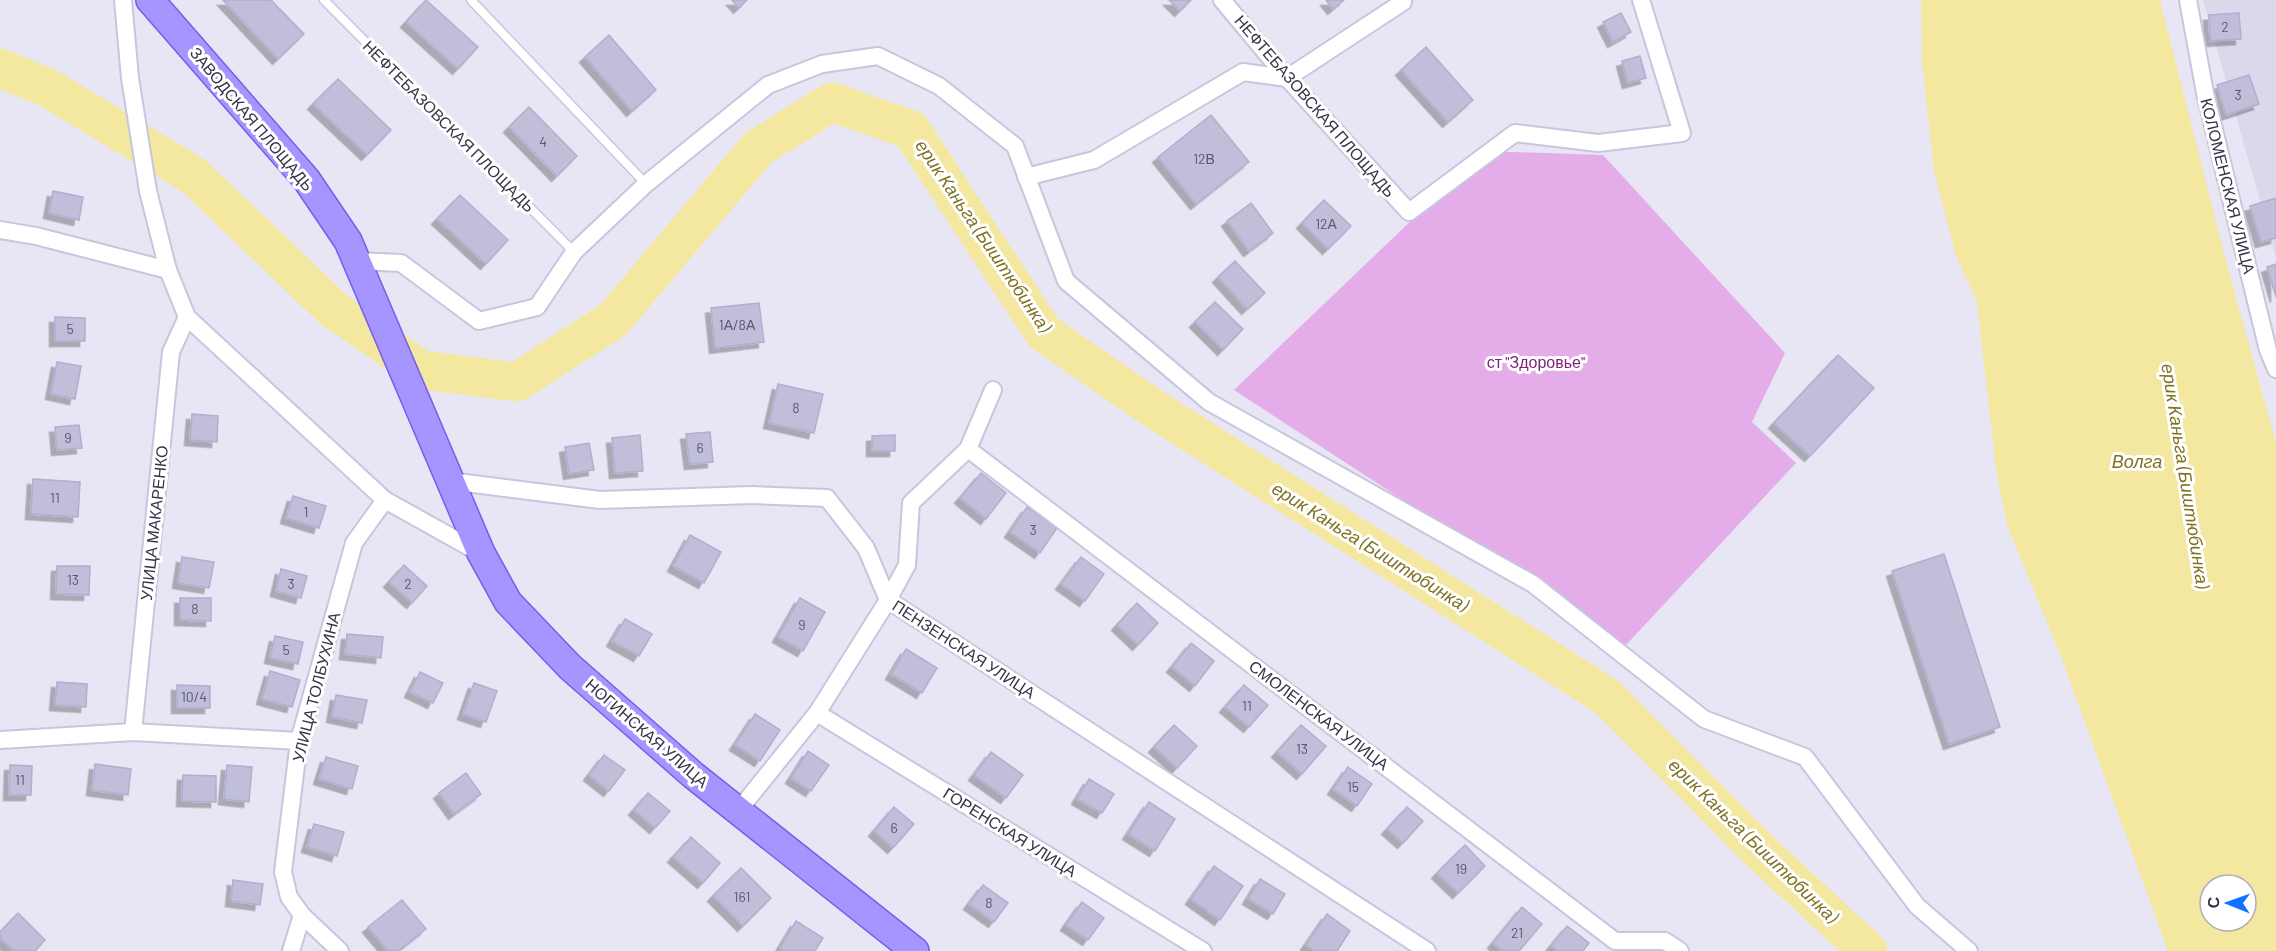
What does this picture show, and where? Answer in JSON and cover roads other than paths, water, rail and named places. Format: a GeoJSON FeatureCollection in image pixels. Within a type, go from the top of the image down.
{"type":"FeatureCollection","features":[{"type":"Feature","properties":{"kind":"main road","name":"ЗАВОДСКАЯ ПЛОЩАДЬ"},"geometry":{"type":"LineString","coordinates":[[150,0],[306,179],[353,251],[446,472]]}},
{"type":"Feature","properties":{"kind":"main road","name":"НОГИНСКАЯ УЛИЦА"},"geometry":{"type":"LineString","coordinates":[[446,472],[481,553],[508,602],[570,667],[693,775],[915,951]]}},
{"type":"Feature","properties":{"kind":"street"},"geometry":{"type":"LineString","coordinates":[[123,0],[130,78],[148,191],[168,270],[187,317],[385,500],[481,553]]}},
{"type":"Feature","properties":{"kind":"street","name":"НЕФТЕБАЗОВСКАЯ ПЛОЩАДЬ"},"geometry":{"type":"LineString","coordinates":[[1222,0],[1287,78],[1409,212],[1515,133],[1598,143],[1682,133],[1641,0]]}},
{"type":"Feature","properties":{"kind":"street","name":"КОЛОМЕНСКАЯ УЛИЦА"},"geometry":{"type":"LineString","coordinates":[[2188,0],[2205,93],[2276,369]]}},
{"type":"Feature","properties":{"kind":"street"},"geometry":{"type":"LineString","coordinates":[[1026,177],[1094,160],[1243,72],[1287,78],[1403,2]]}},
{"type":"Feature","properties":{"kind":"street"},"geometry":{"type":"LineString","coordinates":[[353,251],[401,262],[479,321],[537,307],[574,252],[646,184],[768,85],[822,64],[878,56],[939,86],[1015,146],[1066,281],[1209,402],[1533,584],[1704,719],[1805,758],[1917,906],[1969,951]]}},
{"type":"Feature","properties":{"kind":"street"},"geometry":{"type":"LineString","coordinates":[[0,230],[36,236],[168,270]]}},
{"type":"Feature","properties":{"kind":"street","name":"УЛИЦА МАКАРЕНКО"},"geometry":{"type":"LineString","coordinates":[[133,732],[171,352],[187,317]]}},
{"type":"Feature","properties":{"kind":"street"},"geometry":{"type":"LineString","coordinates":[[738,811],[817,713],[888,600],[907,565],[911,503],[968,449],[993,390]]}},
{"type":"Feature","properties":{"kind":"street","name":"СМОЛЕНСКАЯ УЛИЦА"},"geometry":{"type":"LineString","coordinates":[[968,449],[1611,946],[1665,941],[1680,951]]}},
{"type":"Feature","properties":{"kind":"street","name":"ПЕНЗЕНСКАЯ УЛИЦА"},"geometry":{"type":"LineString","coordinates":[[446,472],[600,500],[752,495],[827,498],[866,548],[888,600],[1427,951]]}},
{"type":"Feature","properties":{"kind":"street","name":"УЛИЦА ТОЛБУХИНА"},"geometry":{"type":"LineString","coordinates":[[340,951],[302,915],[289,897],[283,872],[299,741],[354,543],[385,500]]}},
{"type":"Feature","properties":{"kind":"street","name":"ГОРЕНСКАЯ УЛИЦА"},"geometry":{"type":"LineString","coordinates":[[817,713],[1203,951]]}},
{"type":"Feature","properties":{"kind":"street"},"geometry":{"type":"LineString","coordinates":[[0,740],[133,732],[299,741]]}},
{"type":"Feature","properties":{"kind":"street"},"geometry":{"type":"LineString","coordinates":[[291,951],[302,915]]}},
{"type":"Feature","properties":{"kind":"lane","name":"НЕФТЕБАЗОВСКАЯ ПЛОЩАДЬ"},"geometry":{"type":"LineString","coordinates":[[324,0],[574,252]]}},
{"type":"Feature","properties":{"kind":"lane"},"geometry":{"type":"LineString","coordinates":[[471,0],[646,184]]}},
{"type":"Feature","properties":{"kind":"water","name":"Волга"},"geometry":{"type":"Polygon","coordinates":[[[1921,0],[2160,0],[2224,254],[2276,443],[2276,951],[2168,951],[2060,654],[2007,525],[1996,470],[1977,302],[1956,256],[1934,171],[1922,62],[1921,0]]]}},
{"type":"Feature","properties":{"kind":"waterway","name":"ерик Каньга (Биштюбинка)"},"geometry":{"type":"LineString","coordinates":[[0,68],[48,88],[194,176],[334,310],[422,370],[517,382],[613,320],[758,148],[832,102],[911,130],[1044,333],[1154,409],[1607,697],[1762,853],[1868,951]]}},
{"type":"Feature","properties":{"kind":"park label","name":"ст \"Здоровье\""},"geometry":{"type":"Point","coordinates":[1536,362]}}]}
